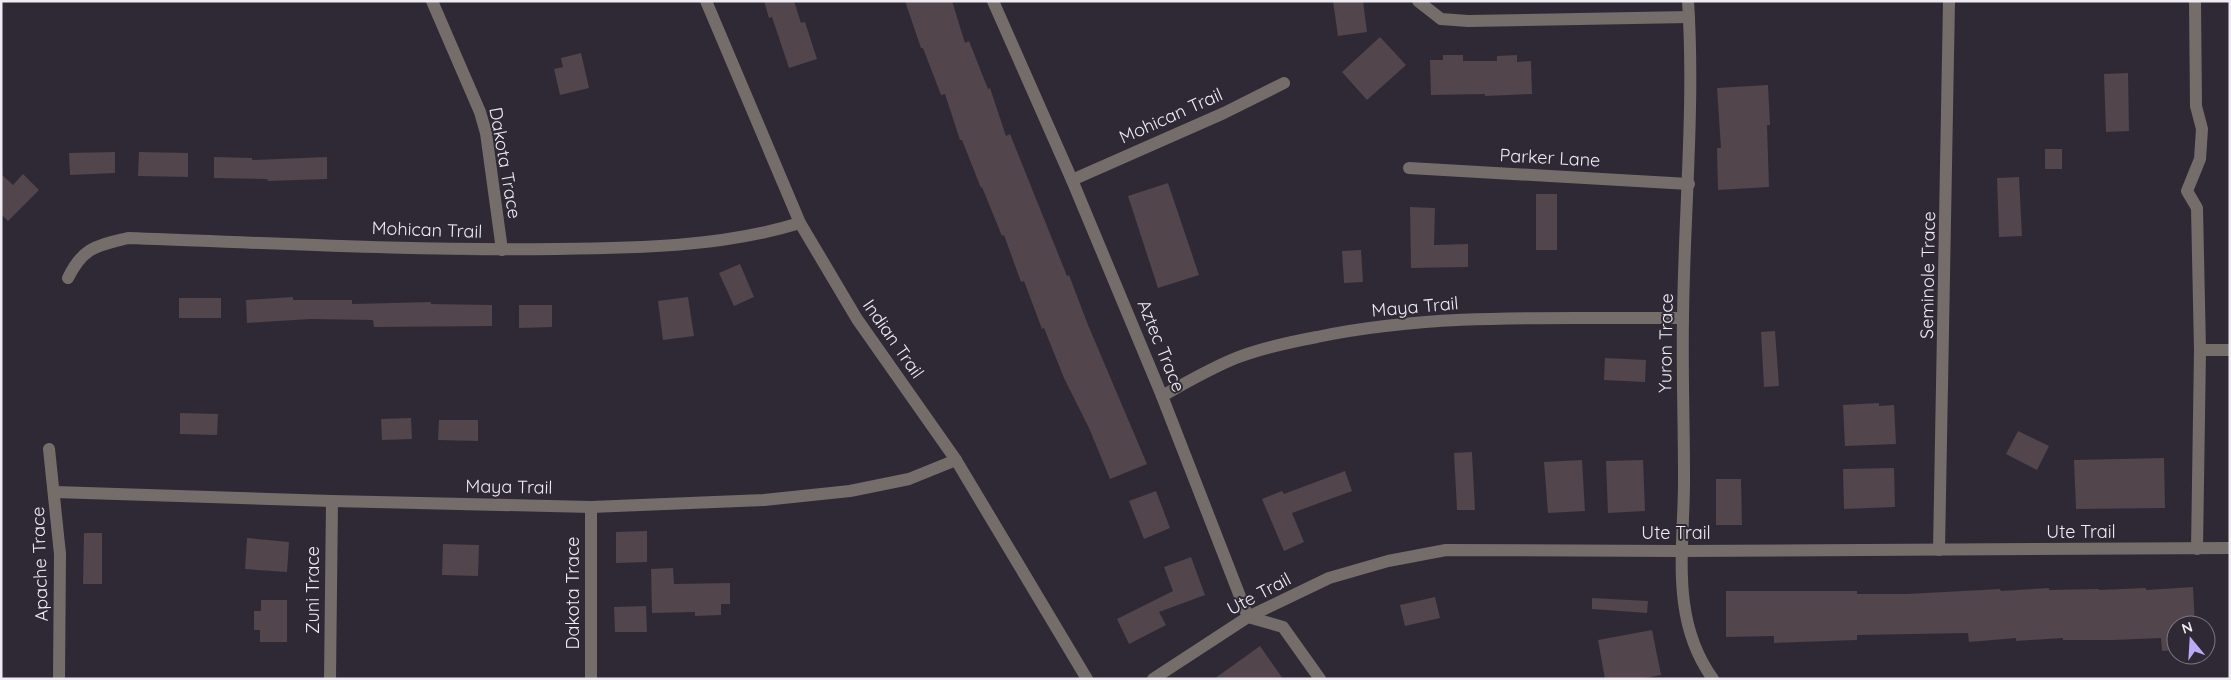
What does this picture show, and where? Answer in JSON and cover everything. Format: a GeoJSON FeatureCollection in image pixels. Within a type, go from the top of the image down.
{"type":"FeatureCollection","features":[{"type":"Feature","properties":{"kind":"street","name":"Dakota Trace"},"geometry":{"type":"LineString","coordinates":[[432,1],[480,112],[486,133],[502,250]]}},
{"type":"Feature","properties":{"kind":"street","name":"Indian Trail"},"geometry":{"type":"LineString","coordinates":[[706,1],[800,222],[857,319],[956,460],[1088,679]]}},
{"type":"Feature","properties":{"kind":"street","name":"Aztec Trace"},"geometry":{"type":"LineString","coordinates":[[993,1],[1072,180],[1162,396],[1248,617]]}},
{"type":"Feature","properties":{"kind":"street"},"geometry":{"type":"LineString","coordinates":[[1418,1],[1441,18],[1468,21],[1689,17]]}},
{"type":"Feature","properties":{"kind":"street","name":"Yuron Trace"},"geometry":{"type":"LineString","coordinates":[[1688,1],[1688,184],[1683,318],[1684,477],[1680,551],[1684,599],[1690,638],[1703,665],[1713,679]]}},
{"type":"Feature","properties":{"kind":"street","name":"Seminole Trace"},"geometry":{"type":"LineString","coordinates":[[1939,550],[1943,443],[1949,1]]}},
{"type":"Feature","properties":{"kind":"street"},"geometry":{"type":"LineString","coordinates":[[2195,1],[2196,106],[2202,130],[2200,159],[2187,191],[2197,208],[2200,350],[2196,549]]}},
{"type":"Feature","properties":{"kind":"street","name":"Mohican Trail"},"geometry":{"type":"LineString","coordinates":[[1072,180],[1224,113],[1284,83]]}},
{"type":"Feature","properties":{"kind":"street","name":"Parker Lane"},"geometry":{"type":"LineString","coordinates":[[1409,168],[1688,184]]}},
{"type":"Feature","properties":{"kind":"street","name":"Mohican Trail"},"geometry":{"type":"LineString","coordinates":[[68,278],[76,262],[88,251],[104,244],[128,238],[502,250],[645,248],[696,243],[769,232],[800,222]]}},
{"type":"Feature","properties":{"kind":"street","name":"Maya Trail"},"geometry":{"type":"LineString","coordinates":[[1162,396],[1201,374],[1238,358],[1280,344],[1394,324],[1460,320],[1683,318]]}},
{"type":"Feature","properties":{"kind":"street"},"geometry":{"type":"LineString","coordinates":[[2200,350],[2230,350]]}},
{"type":"Feature","properties":{"kind":"street","name":"Apache Trace"},"geometry":{"type":"LineString","coordinates":[[49,449],[60,554],[59,679]]}},
{"type":"Feature","properties":{"kind":"street","name":"Maya Trail"},"geometry":{"type":"LineString","coordinates":[[55,492],[332,501],[591,506],[764,500],[850,491],[909,479],[956,460]]}},
{"type":"Feature","properties":{"kind":"street","name":"Zuni Trace"},"geometry":{"type":"LineString","coordinates":[[330,679],[332,501]]}},
{"type":"Feature","properties":{"kind":"street","name":"Dakota Trace"},"geometry":{"type":"LineString","coordinates":[[590,679],[591,506]]}},
{"type":"Feature","properties":{"kind":"street","name":"Ute Trail"},"geometry":{"type":"LineString","coordinates":[[1153,679],[1248,617],[1329,578],[1388,561],[1446,550],[1680,551],[2230,548]]}},
{"type":"Feature","properties":{"kind":"street"},"geometry":{"type":"LineString","coordinates":[[1248,617],[1283,627],[1320,679]]}},
{"type":"Feature","properties":{"kind":"building"},"geometry":{"type":"Polygon","coordinates":[[[764,1],[794,1],[801,23],[805,22],[817,59],[789,68],[772,17],[769,18],[764,1]]]}},
{"type":"Feature","properties":{"kind":"building"},"geometry":{"type":"Polygon","coordinates":[[[905,1],[952,1],[965,43],[969,41],[988,89],[990,88],[1006,136],[1010,134],[1067,276],[1069,275],[1088,325],[1147,464],[1110,479],[1089,428],[1064,378],[1044,328],[1042,329],[1024,281],[1021,282],[1004,235],[1002,236],[962,140],[960,140],[945,94],[941,95],[923,48],[921,48],[905,1]]]}},
{"type":"Feature","properties":{"kind":"building"},"geometry":{"type":"Polygon","coordinates":[[[1333,1],[1363,1],[1367,32],[1338,36],[1333,1]]]}},
{"type":"Feature","properties":{"kind":"building"},"geometry":{"type":"Polygon","coordinates":[[[1380,37],[1406,65],[1367,100],[1342,72],[1380,37]]]}},
{"type":"Feature","properties":{"kind":"building"},"geometry":{"type":"Polygon","coordinates":[[[581,53],[589,88],[560,95],[554,69],[563,67],[561,58],[581,53]]]}},
{"type":"Feature","properties":{"kind":"building"},"geometry":{"type":"Polygon","coordinates":[[[1443,55],[1463,55],[1463,61],[1497,61],[1497,56],[1517,55],[1517,62],[1531,61],[1532,94],[1485,96],[1485,94],[1431,95],[1430,60],[1443,60],[1443,55]]]}},
{"type":"Feature","properties":{"kind":"building"},"geometry":{"type":"Polygon","coordinates":[[[2128,73],[2129,131],[2106,132],[2104,74],[2128,73]]]}},
{"type":"Feature","properties":{"kind":"building"},"geometry":{"type":"Polygon","coordinates":[[[1768,85],[1770,125],[1767,125],[1769,187],[1718,190],[1717,148],[1721,148],[1717,88],[1768,85]]]}},
{"type":"Feature","properties":{"kind":"building"},"geometry":{"type":"Polygon","coordinates":[[[2045,149],[2062,149],[2062,169],[2045,169],[2045,149]]]}},
{"type":"Feature","properties":{"kind":"building"},"geometry":{"type":"Polygon","coordinates":[[[115,152],[115,173],[70,175],[69,153],[115,152]]]}},
{"type":"Feature","properties":{"kind":"building"},"geometry":{"type":"Polygon","coordinates":[[[139,152],[188,153],[188,177],[138,176],[139,152]]]}},
{"type":"Feature","properties":{"kind":"building"},"geometry":{"type":"Polygon","coordinates":[[[214,157],[252,158],[252,160],[327,157],[327,179],[268,181],[267,179],[214,178],[214,157]]]}},
{"type":"Feature","properties":{"kind":"building"},"geometry":{"type":"Polygon","coordinates":[[[1,174],[13,185],[23,174],[39,190],[8,221],[1,214],[1,174]]]}},
{"type":"Feature","properties":{"kind":"building"},"geometry":{"type":"Polygon","coordinates":[[[2019,177],[2022,236],[1999,237],[1997,178],[2019,177]]]}},
{"type":"Feature","properties":{"kind":"building"},"geometry":{"type":"Polygon","coordinates":[[[1168,183],[1199,275],[1158,288],[1128,196],[1168,183]]]}},
{"type":"Feature","properties":{"kind":"building"},"geometry":{"type":"Polygon","coordinates":[[[1536,194],[1557,194],[1557,250],[1536,250],[1536,194]]]}},
{"type":"Feature","properties":{"kind":"building"},"geometry":{"type":"Polygon","coordinates":[[[1410,207],[1435,208],[1434,245],[1468,244],[1468,267],[1411,268],[1410,207]]]}},
{"type":"Feature","properties":{"kind":"building"},"geometry":{"type":"Polygon","coordinates":[[[1361,250],[1363,282],[1344,283],[1342,251],[1361,250]]]}},
{"type":"Feature","properties":{"kind":"building"},"geometry":{"type":"Polygon","coordinates":[[[740,264],[754,297],[734,306],[719,273],[740,264]]]}},
{"type":"Feature","properties":{"kind":"building"},"geometry":{"type":"Polygon","coordinates":[[[293,297],[293,300],[352,300],[352,304],[431,302],[431,304],[492,305],[492,326],[374,327],[373,320],[311,319],[247,323],[246,300],[293,297]]]}},
{"type":"Feature","properties":{"kind":"building"},"geometry":{"type":"Polygon","coordinates":[[[688,297],[694,336],[663,340],[658,301],[688,297]]]}},
{"type":"Feature","properties":{"kind":"building"},"geometry":{"type":"Polygon","coordinates":[[[179,298],[221,298],[221,318],[179,318],[179,298]]]}},
{"type":"Feature","properties":{"kind":"building"},"geometry":{"type":"Polygon","coordinates":[[[519,305],[552,305],[552,327],[519,328],[519,305]]]}},
{"type":"Feature","properties":{"kind":"building"},"geometry":{"type":"Polygon","coordinates":[[[1775,331],[1779,386],[1764,387],[1761,332],[1775,331]]]}},
{"type":"Feature","properties":{"kind":"building"},"geometry":{"type":"Polygon","coordinates":[[[1605,358],[1646,360],[1645,382],[1604,380],[1605,358]]]}},
{"type":"Feature","properties":{"kind":"building"},"geometry":{"type":"Polygon","coordinates":[[[1879,403],[1879,406],[1894,405],[1896,444],[1845,446],[1843,405],[1879,403]]]}},
{"type":"Feature","properties":{"kind":"building"},"geometry":{"type":"Polygon","coordinates":[[[180,413],[218,414],[217,435],[180,434],[180,413]]]}},
{"type":"Feature","properties":{"kind":"building"},"geometry":{"type":"Polygon","coordinates":[[[411,418],[412,439],[382,440],[381,419],[411,418]]]}},
{"type":"Feature","properties":{"kind":"building"},"geometry":{"type":"Polygon","coordinates":[[[439,420],[478,420],[478,441],[438,440],[439,420]]]}},
{"type":"Feature","properties":{"kind":"building"},"geometry":{"type":"Polygon","coordinates":[[[2018,431],[2049,446],[2037,470],[2006,454],[2018,431]]]}},
{"type":"Feature","properties":{"kind":"building"},"geometry":{"type":"Polygon","coordinates":[[[1472,452],[1475,510],[1457,510],[1454,453],[1472,452]]]}},
{"type":"Feature","properties":{"kind":"building"},"geometry":{"type":"Polygon","coordinates":[[[2164,458],[2165,508],[2076,509],[2074,460],[2164,458]]]}},
{"type":"Feature","properties":{"kind":"building"},"geometry":{"type":"Polygon","coordinates":[[[1582,460],[1585,511],[1548,513],[1544,462],[1582,460]]]}},
{"type":"Feature","properties":{"kind":"building"},"geometry":{"type":"Polygon","coordinates":[[[1643,460],[1645,511],[1608,513],[1606,461],[1643,460]]]}},
{"type":"Feature","properties":{"kind":"building"},"geometry":{"type":"Polygon","coordinates":[[[1894,468],[1895,507],[1844,509],[1843,469],[1894,468]]]}},
{"type":"Feature","properties":{"kind":"building"},"geometry":{"type":"Polygon","coordinates":[[[1345,471],[1352,491],[1292,513],[1304,542],[1284,551],[1262,499],[1282,491],[1284,494],[1345,471]]]}},
{"type":"Feature","properties":{"kind":"building"},"geometry":{"type":"Polygon","coordinates":[[[1716,479],[1741,479],[1742,525],[1716,525],[1716,479]]]}},
{"type":"Feature","properties":{"kind":"building"},"geometry":{"type":"Polygon","coordinates":[[[1156,491],[1170,528],[1144,539],[1129,501],[1156,491]]]}},
{"type":"Feature","properties":{"kind":"building"},"geometry":{"type":"Polygon","coordinates":[[[647,531],[647,562],[616,563],[616,532],[647,531]]]}},
{"type":"Feature","properties":{"kind":"building"},"geometry":{"type":"Polygon","coordinates":[[[84,533],[102,533],[102,584],[83,584],[84,533]]]}},
{"type":"Feature","properties":{"kind":"building"},"geometry":{"type":"Polygon","coordinates":[[[247,538],[289,542],[287,572],[245,569],[247,538]]]}},
{"type":"Feature","properties":{"kind":"building"},"geometry":{"type":"Polygon","coordinates":[[[443,544],[479,545],[478,576],[442,575],[443,544]]]}},
{"type":"Feature","properties":{"kind":"building"},"geometry":{"type":"Polygon","coordinates":[[[1191,557],[1205,595],[1159,612],[1166,625],[1129,644],[1117,619],[1173,591],[1164,567],[1191,557]]]}},
{"type":"Feature","properties":{"kind":"building"},"geometry":{"type":"Polygon","coordinates":[[[673,568],[674,584],[730,583],[730,604],[721,604],[721,615],[695,616],[695,612],[652,613],[651,569],[673,568]]]}},
{"type":"Feature","properties":{"kind":"building"},"geometry":{"type":"Polygon","coordinates":[[[2193,587],[2194,615],[2166,615],[2166,651],[2162,651],[2161,638],[2063,640],[2063,638],[2016,641],[2016,638],[1969,642],[1968,633],[1857,635],[1857,640],[1774,643],[1774,636],[1726,637],[1726,591],[1857,591],[1857,594],[1907,594],[2049,588],[2049,590],[2099,590],[2146,588],[2146,590],[2193,587]]]}},
{"type":"Feature","properties":{"kind":"building"},"geometry":{"type":"Polygon","coordinates":[[[1435,597],[1440,618],[1405,626],[1400,605],[1435,597]]]}},
{"type":"Feature","properties":{"kind":"building"},"geometry":{"type":"Polygon","coordinates":[[[1592,598],[1648,601],[1647,613],[1592,609],[1592,598]]]}},
{"type":"Feature","properties":{"kind":"building"},"geometry":{"type":"Polygon","coordinates":[[[261,600],[287,600],[287,642],[260,642],[260,630],[254,630],[254,611],[261,611],[261,600]]]}},
{"type":"Feature","properties":{"kind":"building"},"geometry":{"type":"Polygon","coordinates":[[[646,606],[647,632],[615,632],[614,607],[646,606]]]}},
{"type":"Feature","properties":{"kind":"building"},"geometry":{"type":"Polygon","coordinates":[[[1652,630],[1661,675],[1640,679],[1605,679],[1598,640],[1652,630]]]}},
{"type":"Feature","properties":{"kind":"building"},"geometry":{"type":"Polygon","coordinates":[[[1260,646],[1283,679],[1214,679],[1260,646]]]}}]}
